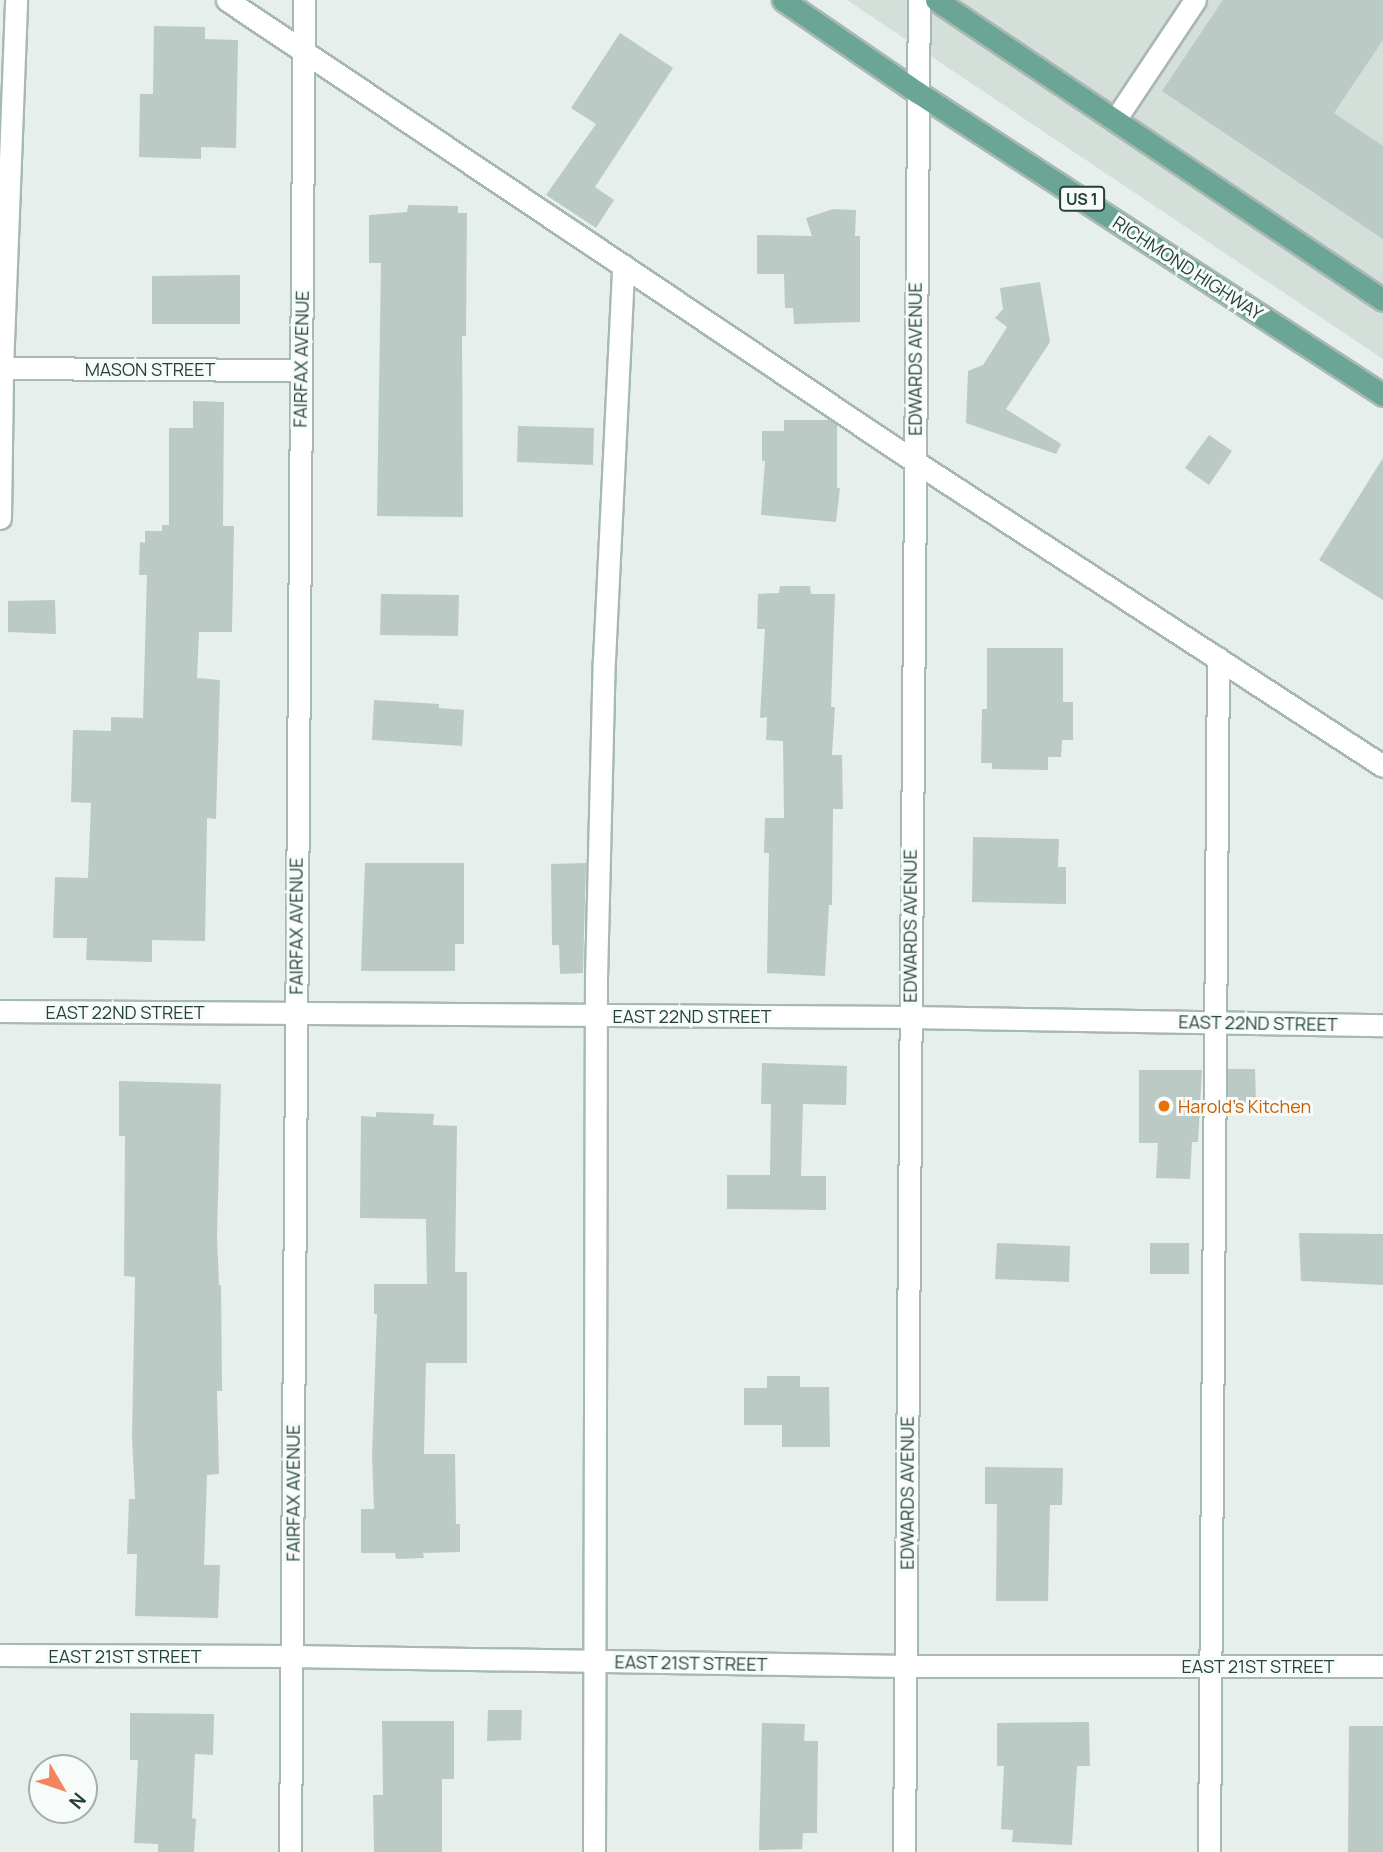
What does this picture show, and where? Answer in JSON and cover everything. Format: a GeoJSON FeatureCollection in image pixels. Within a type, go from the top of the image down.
{"type":"FeatureCollection","features":[{"type":"Feature","properties":{"kind":"main road","name":"RICHMOND HIGHWAY"},"geometry":{"type":"LineString","coordinates":[[783,0],[917,92],[1383,395]]}},
{"type":"Feature","properties":{"kind":"main road"},"geometry":{"type":"LineString","coordinates":[[936,0],[1383,300]]}},
{"type":"Feature","properties":{"kind":"street"},"geometry":{"type":"LineString","coordinates":[[0,517],[1,368],[16,0]]}},
{"type":"Feature","properties":{"kind":"street"},"geometry":{"type":"LineString","coordinates":[[227,0],[914,461],[1383,766]]}},
{"type":"Feature","properties":{"kind":"street","name":"FAIRFAX AVENUE"},"geometry":{"type":"LineString","coordinates":[[290,1852],[304,0]]}},
{"type":"Feature","properties":{"kind":"street","name":"EDWARDS AVENUE"},"geometry":{"type":"LineString","coordinates":[[904,1852],[919,0]]}},
{"type":"Feature","properties":{"kind":"street"},"geometry":{"type":"LineString","coordinates":[[1115,120],[1195,0]]}},
{"type":"Feature","properties":{"kind":"street"},"geometry":{"type":"LineString","coordinates":[[594,1852],[596,1015],[604,660],[623,265]]}},
{"type":"Feature","properties":{"kind":"street","name":"MASON STREET"},"geometry":{"type":"LineString","coordinates":[[1,368],[301,370]]}},
{"type":"Feature","properties":{"kind":"street"},"geometry":{"type":"LineString","coordinates":[[1209,1852],[1218,658]]}},
{"type":"Feature","properties":{"kind":"street","name":"EAST 22ND STREET"},"geometry":{"type":"LineString","coordinates":[[0,1011],[909,1017],[1383,1025]]}},
{"type":"Feature","properties":{"kind":"street","name":"EAST 21ST STREET"},"geometry":{"type":"LineString","coordinates":[[0,1655],[291,1656],[906,1666],[1383,1666]]}},
{"type":"Feature","properties":{"kind":"shaded area"},"geometry":{"type":"Polygon","coordinates":[[[847,0],[1383,0],[1383,359],[847,0]]]}},
{"type":"Feature","properties":{"kind":"building"},"geometry":{"type":"Polygon","coordinates":[[[1223,0],[1383,0],[1383,40],[1334,113],[1383,146],[1383,239],[1162,91],[1223,0]]]}},
{"type":"Feature","properties":{"kind":"building"},"geometry":{"type":"Polygon","coordinates":[[[154,26],[205,27],[205,39],[238,40],[236,148],[201,147],[201,159],[139,157],[140,94],[153,94],[154,26]]]}},
{"type":"Feature","properties":{"kind":"building"},"geometry":{"type":"Polygon","coordinates":[[[620,33],[673,68],[595,187],[614,200],[596,228],[546,195],[596,124],[571,108],[620,33]]]}},
{"type":"Feature","properties":{"kind":"building"},"geometry":{"type":"Polygon","coordinates":[[[408,205],[458,206],[458,213],[467,213],[466,336],[462,336],[463,517],[377,516],[381,263],[369,263],[369,215],[407,212],[408,205]]]}},
{"type":"Feature","properties":{"kind":"building"},"geometry":{"type":"Polygon","coordinates":[[[833,209],[856,210],[855,236],[860,236],[860,322],[794,324],[793,308],[785,308],[784,274],[757,274],[757,235],[812,236],[806,218],[833,209]]]}},
{"type":"Feature","properties":{"kind":"building"},"geometry":{"type":"Polygon","coordinates":[[[240,275],[240,324],[152,324],[152,276],[240,275]]]}},
{"type":"Feature","properties":{"kind":"building"},"geometry":{"type":"Polygon","coordinates":[[[1040,282],[1050,342],[1006,409],[1061,444],[1056,454],[966,423],[968,371],[983,365],[1007,327],[995,318],[1003,309],[1000,288],[1040,282]]]}},
{"type":"Feature","properties":{"kind":"building"},"geometry":{"type":"Polygon","coordinates":[[[193,401],[224,402],[223,526],[234,526],[232,632],[199,632],[197,678],[220,680],[216,819],[207,818],[205,941],[152,940],[152,962],[86,960],[87,938],[53,938],[55,877],[88,878],[91,803],[71,802],[73,730],[111,731],[111,717],[143,718],[147,575],[139,575],[140,542],[145,543],[145,531],[162,531],[162,525],[169,525],[169,428],[193,428],[193,401]]]}},
{"type":"Feature","properties":{"kind":"building"},"geometry":{"type":"Polygon","coordinates":[[[784,420],[829,420],[837,425],[837,488],[840,488],[836,522],[761,515],[765,461],[762,461],[762,431],[784,431],[784,420]]]}},
{"type":"Feature","properties":{"kind":"building"},"geometry":{"type":"Polygon","coordinates":[[[518,426],[594,428],[593,465],[517,462],[518,426]]]}},
{"type":"Feature","properties":{"kind":"building"},"geometry":{"type":"Polygon","coordinates":[[[1209,435],[1232,451],[1209,485],[1185,468],[1209,435]]]}},
{"type":"Feature","properties":{"kind":"building"},"geometry":{"type":"Polygon","coordinates":[[[1383,458],[1383,600],[1319,560],[1383,458]]]}},
{"type":"Feature","properties":{"kind":"building"},"geometry":{"type":"Polygon","coordinates":[[[780,586],[810,586],[811,594],[835,594],[831,707],[835,707],[832,755],[842,755],[843,809],[833,809],[832,905],[829,905],[825,976],[767,973],[769,853],[764,853],[765,818],[784,818],[783,741],[766,740],[767,717],[760,718],[765,629],[757,629],[758,594],[779,593],[780,586]]]}},
{"type":"Feature","properties":{"kind":"building"},"geometry":{"type":"Polygon","coordinates":[[[381,594],[459,595],[458,636],[380,635],[381,594]]]}},
{"type":"Feature","properties":{"kind":"building"},"geometry":{"type":"Polygon","coordinates":[[[55,600],[56,634],[8,632],[8,601],[55,600]]]}},
{"type":"Feature","properties":{"kind":"building"},"geometry":{"type":"Polygon","coordinates":[[[987,648],[1063,648],[1063,702],[1073,702],[1073,740],[1062,740],[1061,757],[1048,757],[1048,770],[992,769],[992,763],[981,763],[982,709],[987,709],[987,648]]]}},
{"type":"Feature","properties":{"kind":"building"},"geometry":{"type":"Polygon","coordinates":[[[374,700],[439,704],[439,708],[464,710],[462,746],[372,740],[374,700]]]}},
{"type":"Feature","properties":{"kind":"building"},"geometry":{"type":"Polygon","coordinates":[[[973,837],[1059,839],[1058,867],[1066,867],[1066,904],[972,902],[973,837]]]}},
{"type":"Feature","properties":{"kind":"building"},"geometry":{"type":"Polygon","coordinates":[[[365,863],[464,863],[464,944],[455,944],[455,971],[361,971],[365,863]]]}},
{"type":"Feature","properties":{"kind":"building"},"geometry":{"type":"Polygon","coordinates":[[[586,863],[583,973],[560,974],[559,945],[552,945],[551,864],[586,863]]]}},
{"type":"Feature","properties":{"kind":"building"},"geometry":{"type":"Polygon","coordinates":[[[762,1063],[847,1066],[846,1105],[803,1104],[801,1176],[826,1176],[826,1210],[727,1209],[727,1175],[770,1175],[771,1104],[761,1104],[762,1063]]]}},
{"type":"Feature","properties":{"kind":"building"},"geometry":{"type":"Polygon","coordinates":[[[1228,1069],[1255,1069],[1256,1103],[1228,1103],[1228,1069]]]}},
{"type":"Feature","properties":{"kind":"building"},"geometry":{"type":"Polygon","coordinates":[[[1139,1070],[1202,1070],[1198,1142],[1192,1142],[1190,1179],[1156,1178],[1158,1143],[1139,1143],[1139,1070]]]}},
{"type":"Feature","properties":{"kind":"building"},"geometry":{"type":"Polygon","coordinates":[[[119,1081],[221,1084],[217,1237],[221,1285],[222,1391],[217,1391],[219,1474],[207,1475],[204,1565],[220,1565],[218,1618],[135,1616],[137,1554],[127,1554],[129,1499],[135,1499],[132,1437],[135,1277],[124,1276],[125,1136],[119,1136],[119,1081]]]}},
{"type":"Feature","properties":{"kind":"building"},"geometry":{"type":"Polygon","coordinates":[[[376,1112],[434,1114],[433,1125],[457,1126],[455,1272],[467,1272],[467,1363],[426,1363],[424,1454],[455,1454],[456,1524],[460,1524],[460,1552],[423,1553],[424,1558],[396,1559],[395,1553],[361,1553],[361,1509],[374,1509],[372,1455],[377,1314],[374,1314],[374,1284],[427,1284],[426,1219],[360,1218],[361,1116],[376,1117],[376,1112]]]}},
{"type":"Feature","properties":{"kind":"building"},"geometry":{"type":"Polygon","coordinates":[[[1299,1233],[1383,1234],[1383,1285],[1301,1281],[1299,1233]]]}},
{"type":"Feature","properties":{"kind":"building"},"geometry":{"type":"Polygon","coordinates":[[[997,1243],[1070,1246],[1069,1282],[995,1279],[997,1243]]]}},
{"type":"Feature","properties":{"kind":"building"},"geometry":{"type":"Polygon","coordinates":[[[1150,1243],[1189,1243],[1189,1274],[1150,1274],[1150,1243]]]}},
{"type":"Feature","properties":{"kind":"building"},"geometry":{"type":"Polygon","coordinates":[[[767,1376],[800,1376],[800,1387],[829,1387],[830,1447],[782,1447],[782,1425],[744,1425],[744,1388],[767,1388],[767,1376]]]}},
{"type":"Feature","properties":{"kind":"building"},"geometry":{"type":"Polygon","coordinates":[[[985,1467],[1063,1468],[1062,1505],[1050,1505],[1048,1601],[996,1601],[997,1504],[985,1504],[985,1467]]]}},
{"type":"Feature","properties":{"kind":"building"},"geometry":{"type":"Polygon","coordinates":[[[488,1710],[522,1710],[521,1740],[487,1741],[488,1710]]]}},
{"type":"Feature","properties":{"kind":"building"},"geometry":{"type":"Polygon","coordinates":[[[130,1713],[214,1714],[213,1755],[195,1754],[192,1818],[196,1819],[194,1852],[158,1852],[158,1844],[134,1843],[138,1760],[130,1760],[130,1713]]]}},
{"type":"Feature","properties":{"kind":"building"},"geometry":{"type":"Polygon","coordinates":[[[382,1721],[454,1721],[454,1779],[442,1779],[442,1852],[374,1852],[373,1795],[383,1795],[382,1721]]]}},
{"type":"Feature","properties":{"kind":"building"},"geometry":{"type":"Polygon","coordinates":[[[1089,1722],[1090,1766],[1077,1766],[1072,1845],[1012,1842],[1013,1830],[1001,1829],[1004,1766],[997,1766],[997,1723],[1089,1722]]]}},
{"type":"Feature","properties":{"kind":"building"},"geometry":{"type":"Polygon","coordinates":[[[762,1723],[805,1724],[804,1741],[818,1741],[817,1833],[803,1833],[802,1849],[759,1850],[762,1723]]]}},
{"type":"Feature","properties":{"kind":"building"},"geometry":{"type":"Polygon","coordinates":[[[1349,1726],[1383,1726],[1383,1852],[1348,1852],[1349,1726]]]}},
{"type":"Feature","properties":{"kind":"place","name":"Harold's Kitchen"},"geometry":{"type":"Point","coordinates":[1164,1106]}}]}
